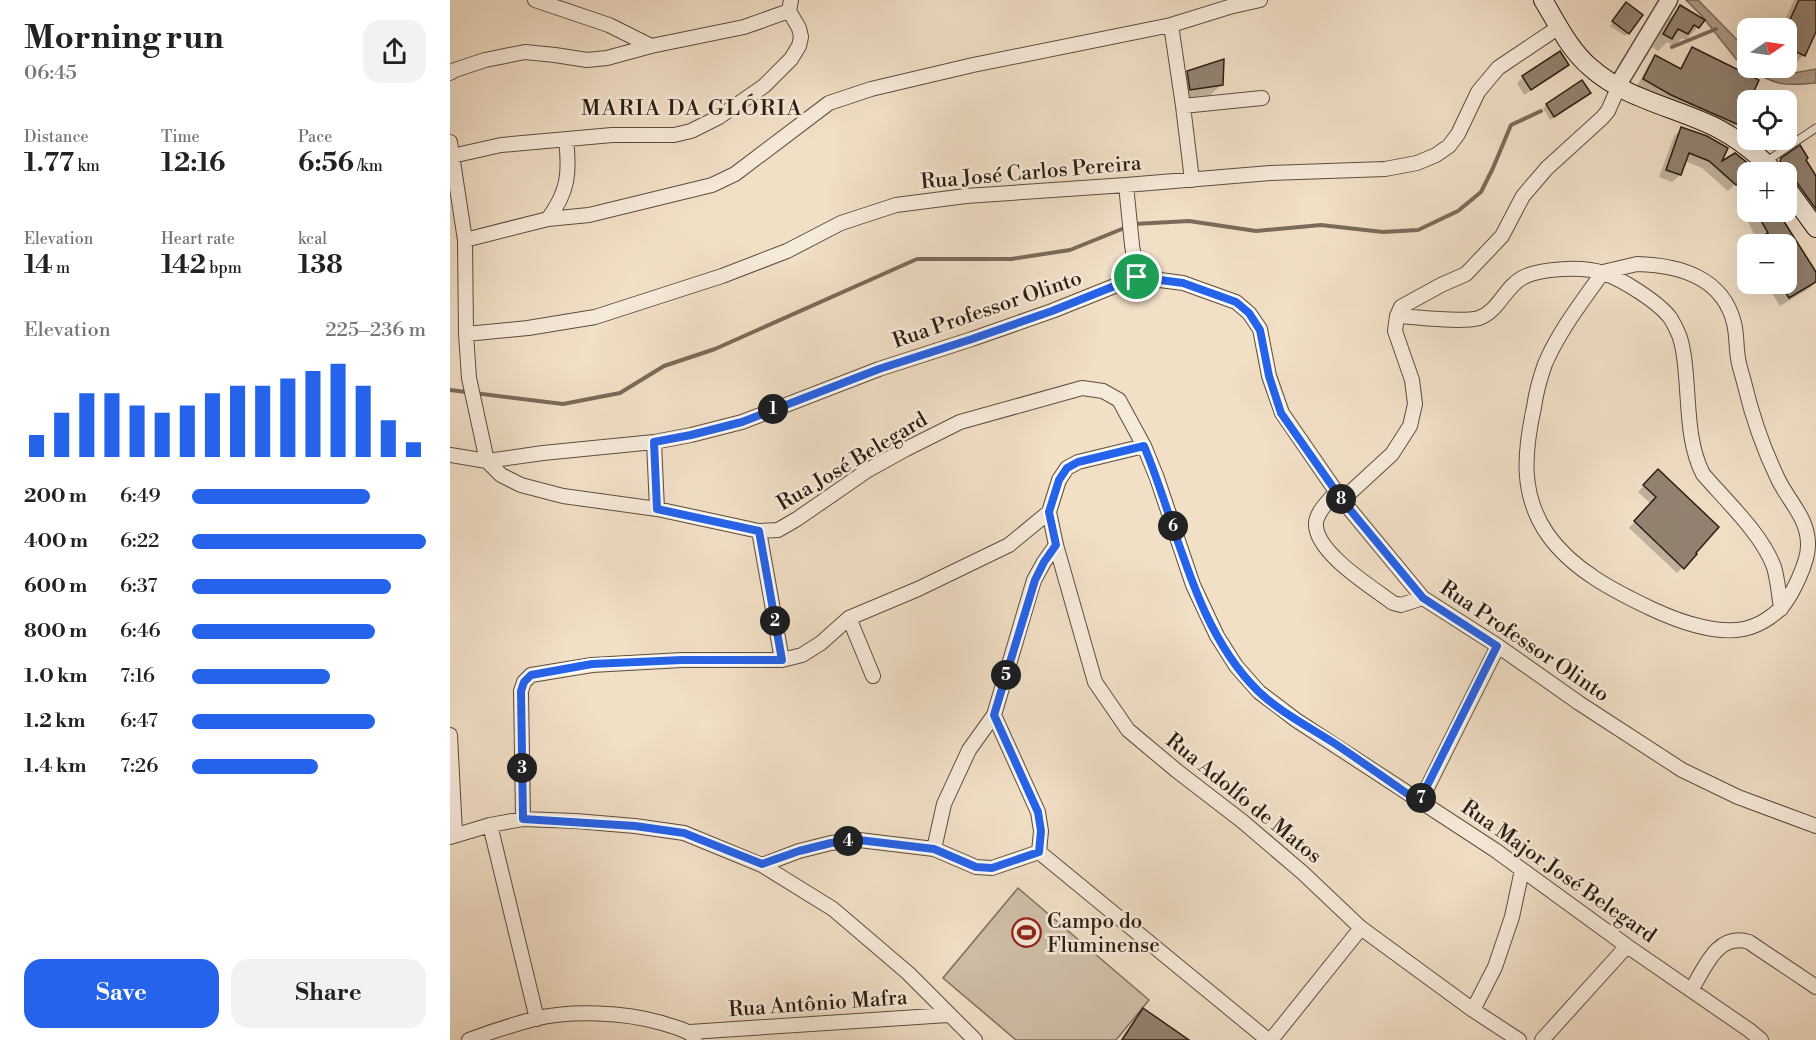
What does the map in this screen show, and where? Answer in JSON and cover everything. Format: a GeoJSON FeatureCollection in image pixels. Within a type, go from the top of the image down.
{"type":"FeatureCollection","features":[{"type":"Feature","properties":{"kind":"main road"},"geometry":{"type":"LineString","coordinates":[[1543,0],[1575,53],[1589,67],[1707,123],[1747,147],[1763,162]]}},
{"type":"Feature","properties":{"kind":"main road"},"geometry":{"type":"LineString","coordinates":[[1797,202],[1816,228]]}},
{"type":"Feature","properties":{"kind":"street"},"geometry":{"type":"LineString","coordinates":[[535,0],[609,25],[651,46]]}},
{"type":"Feature","properties":{"kind":"street"},"geometry":{"type":"LineString","coordinates":[[465,240],[548,219],[589,215],[712,185],[735,174],[829,104],[871,89],[973,65],[1171,25],[1260,0]]}},
{"type":"Feature","properties":{"kind":"street"},"geometry":{"type":"LineString","coordinates":[[1423,598],[1401,605],[1393,603],[1344,566],[1323,545],[1316,525],[1318,515],[1392,454],[1410,426],[1415,404],[1412,380],[1395,331],[1397,315],[1401,307],[1414,299],[1466,274],[1502,236],[1523,196],[1546,168],[1608,111],[1620,83],[1668,2]]}},
{"type":"Feature","properties":{"kind":"street"},"geometry":{"type":"LineString","coordinates":[[450,73],[485,60],[525,52],[555,54],[587,60],[607,58],[651,46],[744,27],[790,6],[801,37],[799,46],[791,59],[764,86],[719,117],[691,131],[674,135],[612,135],[451,149],[465,240],[466,334],[472,392],[487,461]]}},
{"type":"Feature","properties":{"kind":"street"},"geometry":{"type":"LineString","coordinates":[[1171,25],[1192,180]]}},
{"type":"Feature","properties":{"kind":"street","name":"Rua José Carlos Pereira"},"geometry":{"type":"LineString","coordinates":[[466,334],[528,328],[596,317],[722,276],[787,251],[841,223],[896,205],[966,196],[1126,186],[1270,173],[1385,169],[1418,163],[1449,146],[1458,134],[1478,92],[1498,68],[1559,27]]}},
{"type":"Feature","properties":{"kind":"street"},"geometry":{"type":"LineString","coordinates":[[1183,106],[1262,98]]}},
{"type":"Feature","properties":{"kind":"street"},"geometry":{"type":"LineString","coordinates":[[548,219],[558,205],[567,183],[566,140]]}},
{"type":"Feature","properties":{"kind":"street"},"geometry":{"type":"LineString","coordinates":[[1126,186],[1137,277]]}},
{"type":"Feature","properties":{"kind":"street"},"geometry":{"type":"LineString","coordinates":[[1397,315],[1463,320],[1481,317],[1522,278],[1538,273],[1569,269],[1603,272],[1638,264],[1656,264],[1698,276],[1727,303],[1734,325],[1743,380],[1759,435],[1779,482],[1799,510],[1806,529],[1808,547],[1804,567],[1781,609],[1755,626],[1731,630],[1698,627],[1667,616],[1623,595],[1564,554],[1536,516],[1527,477],[1526,442],[1538,387],[1545,365],[1559,337],[1603,272]]}},
{"type":"Feature","properties":{"kind":"street"},"geometry":{"type":"LineString","coordinates":[[1603,272],[1654,302],[1671,319],[1680,338],[1685,365],[1692,444],[1696,462],[1703,474],[1763,544],[1778,583],[1781,609]]}},
{"type":"Feature","properties":{"kind":"street","name":"Rua Professor Olinto"},"geometry":{"type":"LineString","coordinates":[[450,455],[487,461],[654,442],[691,435],[742,422],[879,369],[1052,311],[1137,277],[1183,283],[1236,302],[1249,313],[1260,330],[1269,376],[1281,413],[1339,496],[1423,598],[1682,770],[1738,797],[1816,826]]}},
{"type":"Feature","properties":{"kind":"street","name":"Rua José Belegard"},"geometry":{"type":"LineString","coordinates":[[487,461],[501,475],[521,485],[563,496],[657,509],[759,531],[778,530],[868,470],[960,422],[1082,388],[1103,391],[1119,400],[1144,446]]}},
{"type":"Feature","properties":{"kind":"street"},"geometry":{"type":"LineString","coordinates":[[654,442],[657,509]]}},
{"type":"Feature","properties":{"kind":"street","name":"Rua Adolfo de Matos"},"geometry":{"type":"LineString","coordinates":[[1144,446],[1078,462],[1067,468],[1059,480],[1049,512],[1056,545],[1095,682],[1128,730],[1251,828],[1361,928],[1473,1010],[1519,1040]]}},
{"type":"Feature","properties":{"kind":"street","name":"Rua Major José Belegard"},"geometry":{"type":"LineString","coordinates":[[1144,446],[1193,585],[1217,636],[1236,666],[1259,692],[1296,720],[1419,802],[1464,829],[1761,1040]]}},
{"type":"Feature","properties":{"kind":"street"},"geometry":{"type":"LineString","coordinates":[[523,819],[521,691],[524,682],[531,675],[592,664],[682,660],[782,660],[802,655],[821,643],[849,618],[918,589],[1009,545],[1049,512]]}},
{"type":"Feature","properties":{"kind":"street"},"geometry":{"type":"LineString","coordinates":[[759,531],[782,660]]}},
{"type":"Feature","properties":{"kind":"street"},"geometry":{"type":"LineString","coordinates":[[934,849],[944,804],[969,750],[994,715],[1035,580],[1056,545]]}},
{"type":"Feature","properties":{"kind":"street"},"geometry":{"type":"LineString","coordinates":[[849,618],[873,676]]}},
{"type":"Feature","properties":{"kind":"street"},"geometry":{"type":"LineString","coordinates":[[1419,802],[1497,646]]}},
{"type":"Feature","properties":{"kind":"street"},"geometry":{"type":"LineString","coordinates":[[994,715],[1038,812],[1041,831],[1039,852]]}},
{"type":"Feature","properties":{"kind":"street"},"geometry":{"type":"LineString","coordinates":[[450,735],[453,835],[523,819],[588,822],[684,833],[762,864],[833,909],[908,972],[975,1040]]}},
{"type":"Feature","properties":{"kind":"street"},"geometry":{"type":"LineString","coordinates":[[490,825],[537,1019]]}},
{"type":"Feature","properties":{"kind":"street"},"geometry":{"type":"LineString","coordinates":[[762,864],[831,843],[859,840],[934,849],[976,867],[992,868],[1039,852]]}},
{"type":"Feature","properties":{"kind":"street"},"geometry":{"type":"LineString","coordinates":[[1039,852],[1270,1040],[1361,928]]}},
{"type":"Feature","properties":{"kind":"street"},"geometry":{"type":"LineString","coordinates":[[1473,1010],[1495,968],[1512,917],[1522,870]]}},
{"type":"Feature","properties":{"kind":"street"},"geometry":{"type":"LineString","coordinates":[[1692,989],[1710,958],[1723,944],[1740,939],[1749,942],[1816,987]]}},
{"type":"Feature","properties":{"kind":"street"},"geometry":{"type":"LineString","coordinates":[[1542,1040],[1627,946]]}},
{"type":"Feature","properties":{"kind":"street"},"geometry":{"type":"LineString","coordinates":[[474,1039],[537,1019],[574,1014],[621,1015],[653,1021],[694,1036]]}},
{"type":"Feature","properties":{"kind":"street","name":"Rua Antônio Mafra"},"geometry":{"type":"LineString","coordinates":[[694,1036],[948,1015]]}},
{"type":"Feature","properties":{"kind":"lane"},"geometry":{"type":"LineString","coordinates":[[1777,162],[1816,128]]}},
{"type":"Feature","properties":{"kind":"shaded area"},"geometry":{"type":"Polygon","coordinates":[[[1686,0],[1698,0],[1737,40],[1737,60],[1736,59],[1702,16],[1686,0]]]}},
{"type":"Feature","properties":{"kind":"shaded area"},"geometry":{"type":"Polygon","coordinates":[[[1816,69],[1816,83],[1796,84],[1766,78],[1797,78],[1797,72],[1816,69]]]}},
{"type":"Feature","properties":{"kind":"shaded area","name":"Campo do Fluminense"},"geometry":{"type":"Polygon","coordinates":[[[1018,888],[1149,1000],[1116,1040],[1016,1040],[943,978],[1018,888]]]}},
{"type":"Feature","properties":{"kind":"building"},"geometry":{"type":"Polygon","coordinates":[[[1799,0],[1816,0],[1816,32],[1805,56],[1797,52],[1797,18],[1791,18],[1799,0]]]}},
{"type":"Feature","properties":{"kind":"building"},"geometry":{"type":"Polygon","coordinates":[[[1626,2],[1643,15],[1629,34],[1612,21],[1626,2]]]}},
{"type":"Feature","properties":{"kind":"building"},"geometry":{"type":"Polygon","coordinates":[[[1680,5],[1705,20],[1699,28],[1694,25],[1688,34],[1678,29],[1672,39],[1663,34],[1680,5]]]}},
{"type":"Feature","properties":{"kind":"building"},"geometry":{"type":"Polygon","coordinates":[[[1692,47],[1737,69],[1737,78],[1759,80],[1754,90],[1737,90],[1737,124],[1671,95],[1643,79],[1655,55],[1681,69],[1692,47]]]}},
{"type":"Feature","properties":{"kind":"building"},"geometry":{"type":"Polygon","coordinates":[[[1560,51],[1569,65],[1531,90],[1522,76],[1560,51]]]}},
{"type":"Feature","properties":{"kind":"building"},"geometry":{"type":"Polygon","coordinates":[[[1224,59],[1223,85],[1190,90],[1187,71],[1224,59]]]}},
{"type":"Feature","properties":{"kind":"building"},"geometry":{"type":"Polygon","coordinates":[[[1582,80],[1591,93],[1554,117],[1546,104],[1582,80]]]}},
{"type":"Feature","properties":{"kind":"building"},"geometry":{"type":"Polygon","coordinates":[[[1681,127],[1707,136],[1728,148],[1722,161],[1735,153],[1746,162],[1737,162],[1736,185],[1709,161],[1689,153],[1681,175],[1666,170],[1681,127]]]}},
{"type":"Feature","properties":{"kind":"building"},"geometry":{"type":"Polygon","coordinates":[[[1800,145],[1816,176],[1816,209],[1797,183],[1797,162],[1780,161],[1793,150],[1797,150],[1800,145]]]}},
{"type":"Feature","properties":{"kind":"building"},"geometry":{"type":"Polygon","coordinates":[[[1762,222],[1784,222],[1792,234],[1766,234],[1768,233],[1762,222]]]}},
{"type":"Feature","properties":{"kind":"building"},"geometry":{"type":"Polygon","coordinates":[[[1797,242],[1816,272],[1816,282],[1797,293],[1797,242]]]}},
{"type":"Feature","properties":{"kind":"building"},"geometry":{"type":"Polygon","coordinates":[[[1658,469],[1719,527],[1684,569],[1634,521],[1656,497],[1643,485],[1658,469]]]}},
{"type":"Feature","properties":{"kind":"building"},"geometry":{"type":"Polygon","coordinates":[[[1143,1008],[1189,1040],[1122,1040],[1143,1008]]]}},
{"type":"Feature","properties":{"kind":"waterway"},"geometry":{"type":"LineString","coordinates":[[1672,47],[1716,29]]}},
{"type":"Feature","properties":{"kind":"waterway"},"geometry":{"type":"LineString","coordinates":[[1134,224],[1189,221],[1256,231],[1321,225],[1383,232],[1418,230],[1458,211],[1481,192],[1511,125],[1541,111]]}},
{"type":"Feature","properties":{"kind":"waterway"},"geometry":{"type":"LineString","coordinates":[[450,390],[563,404],[620,393],[664,366],[715,349],[917,259],[1011,259],[1070,250],[1127,227]]}},
{"type":"Feature","properties":{"kind":"place","name":"Campo do Fluminense"},"geometry":{"type":"Point","coordinates":[1026,933]}},
{"type":"Feature","properties":{"kind":"district","name":"MARIA DA GLÓRIA"},"geometry":{"type":"Point","coordinates":[692,107]}},
{"type":"Feature","properties":{"kind":"route"},"geometry":{"type":"LineString","coordinates":[[1137,277],[1183,283],[1236,302],[1249,313],[1260,330],[1269,376],[1281,413],[1342,500],[1423,598],[1497,646],[1419,802],[1296,720],[1259,692],[1236,666],[1217,636],[1193,585],[1144,446],[1078,462],[1067,468],[1059,480],[1049,512],[1056,545],[1035,580],[994,715],[1038,812],[1041,831],[1039,852],[992,868],[976,867],[934,849],[859,840],[831,843],[762,864],[684,833],[635,826],[523,819],[521,691],[524,682],[531,675],[592,664],[682,660],[782,660],[759,531],[657,509],[654,442],[742,422],[879,369],[1052,311],[1137,277]]}}]}
